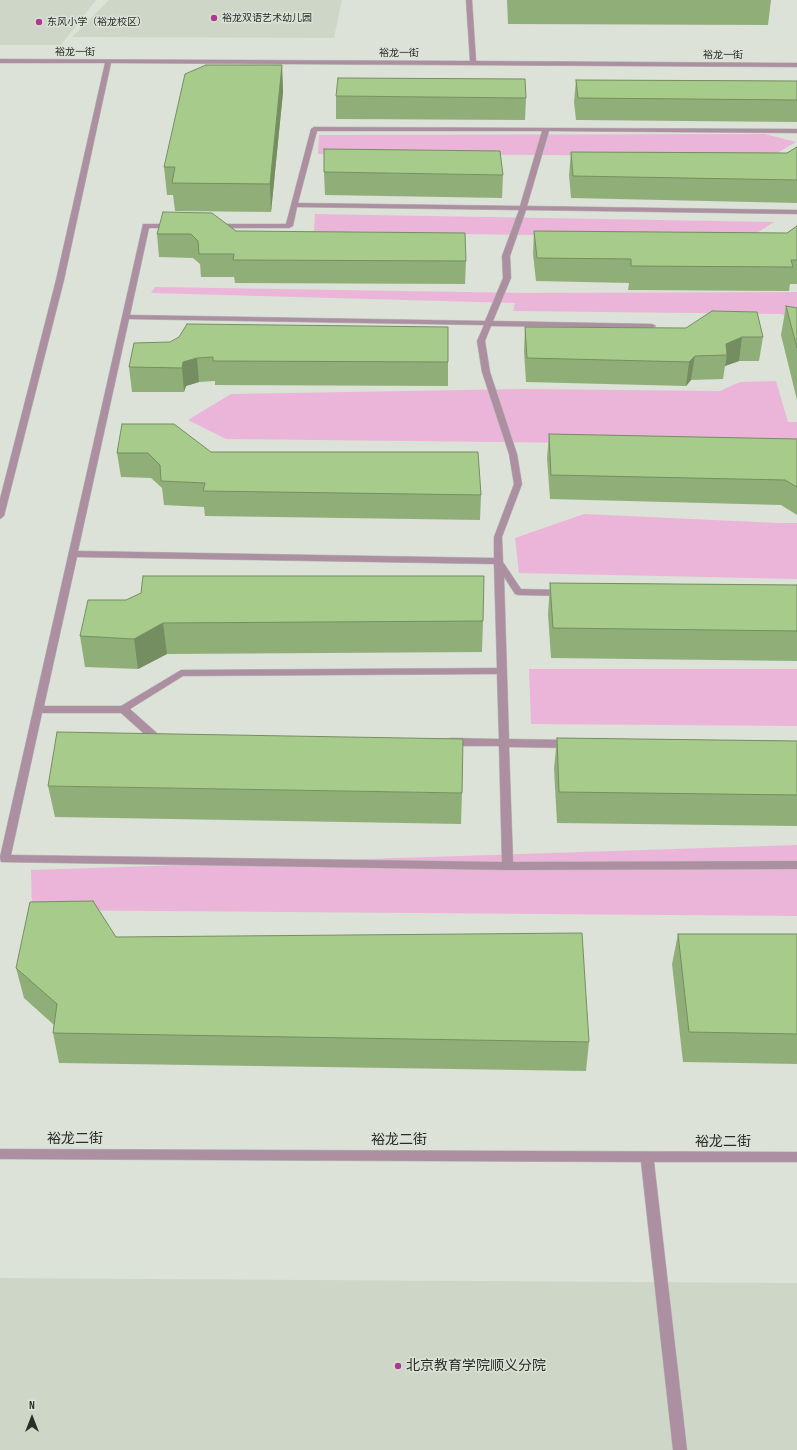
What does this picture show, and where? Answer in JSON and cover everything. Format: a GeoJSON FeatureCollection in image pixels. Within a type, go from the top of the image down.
{"type":"FeatureCollection","features":[{"type":"Feature","properties":{"kind":"street"},"geometry":{"type":"LineString","coordinates":[[469,0],[472,64]]}},
{"type":"Feature","properties":{"kind":"street","name":"裕龙一街"},"geometry":{"type":"LineString","coordinates":[[0,61],[797,65]]}},
{"type":"Feature","properties":{"kind":"street"},"geometry":{"type":"LineString","coordinates":[[0,516],[60,280],[108,62]]}},
{"type":"Feature","properties":{"kind":"street"},"geometry":{"type":"LineString","coordinates":[[202,226],[289,226],[314,129],[797,131]]}},
{"type":"Feature","properties":{"kind":"street"},"geometry":{"type":"LineString","coordinates":[[508,866],[498,537],[518,484],[513,454],[486,372],[481,341],[507,278],[506,256],[523,208],[546,129]]}},
{"type":"Feature","properties":{"kind":"street"},"geometry":{"type":"LineString","coordinates":[[295,205],[797,212]]}},
{"type":"Feature","properties":{"kind":"street"},"geometry":{"type":"LineString","coordinates":[[178,226],[146,226],[5,859],[508,866],[797,865]]}},
{"type":"Feature","properties":{"kind":"street"},"geometry":{"type":"LineString","coordinates":[[126,317],[652,326]]}},
{"type":"Feature","properties":{"kind":"street"},"geometry":{"type":"LineString","coordinates":[[73,554],[498,561]]}},
{"type":"Feature","properties":{"kind":"street"},"geometry":{"type":"LineString","coordinates":[[498,561],[518,592],[573,593]]}},
{"type":"Feature","properties":{"kind":"street"},"geometry":{"type":"LineString","coordinates":[[38,710],[124,709],[181,673],[501,671]]}},
{"type":"Feature","properties":{"kind":"street"},"geometry":{"type":"LineString","coordinates":[[124,709],[156,738],[172,738]]}},
{"type":"Feature","properties":{"kind":"street"},"geometry":{"type":"LineString","coordinates":[[440,742],[583,744]]}},
{"type":"Feature","properties":{"kind":"street","name":"裕龙二街"},"geometry":{"type":"LineString","coordinates":[[0,1154],[797,1157]]}},
{"type":"Feature","properties":{"kind":"street"},"geometry":{"type":"LineString","coordinates":[[648,1156],[680,1450]]}},
{"type":"Feature","properties":{"kind":"shaded area","name":"东风小学（裕龙校区）"},"geometry":{"type":"Polygon","coordinates":[[[0,0],[96,0],[61,45],[0,45],[0,0]]]}},
{"type":"Feature","properties":{"kind":"shaded area","name":"裕龙双语艺术幼儿园"},"geometry":{"type":"Polygon","coordinates":[[[109,0],[342,0],[334,38],[72,37],[109,0]]]}},
{"type":"Feature","properties":{"kind":"shaded area"},"geometry":{"type":"Polygon","coordinates":[[[765,134],[796,142],[772,156],[318,154],[319,135],[765,134]]]}},
{"type":"Feature","properties":{"kind":"shaded area"},"geometry":{"type":"Polygon","coordinates":[[[315,214],[774,222],[749,238],[314,232],[315,214]]]}},
{"type":"Feature","properties":{"kind":"shaded area"},"geometry":{"type":"Polygon","coordinates":[[[155,287],[526,293],[797,292],[797,320],[781,314],[513,311],[515,303],[151,293],[155,287]]]}},
{"type":"Feature","properties":{"kind":"shaded area"},"geometry":{"type":"Polygon","coordinates":[[[776,381],[788,422],[797,422],[797,449],[676,444],[226,439],[188,420],[231,394],[522,389],[720,391],[740,382],[776,381]]]}},
{"type":"Feature","properties":{"kind":"shaded area"},"geometry":{"type":"Polygon","coordinates":[[[584,514],[797,523],[797,579],[519,573],[515,538],[584,514]]]}},
{"type":"Feature","properties":{"kind":"shaded area"},"geometry":{"type":"Polygon","coordinates":[[[529,669],[797,669],[797,726],[531,724],[529,669]]]}},
{"type":"Feature","properties":{"kind":"shaded area"},"geometry":{"type":"Polygon","coordinates":[[[797,845],[797,916],[32,910],[31,870],[797,845]]]}},
{"type":"Feature","properties":{"kind":"shaded area","name":"北京教育学院顺义分院"},"geometry":{"type":"Polygon","coordinates":[[[0,1278],[797,1283],[797,1450],[0,1450],[0,1278]]]}},
{"type":"Feature","properties":{"kind":"building"},"geometry":{"type":"Polygon","coordinates":[[[206,65],[282,65],[270,184],[172,183],[175,167],[164,167],[185,74],[206,65]]]}},
{"type":"Feature","properties":{"kind":"building"},"geometry":{"type":"Polygon","coordinates":[[[338,78],[525,79],[526,98],[336,96],[338,78]]]}},
{"type":"Feature","properties":{"kind":"building"},"geometry":{"type":"Polygon","coordinates":[[[576,80],[797,81],[797,100],[578,98],[576,80]]]}},
{"type":"Feature","properties":{"kind":"building"},"geometry":{"type":"Polygon","coordinates":[[[797,147],[797,180],[573,176],[571,152],[787,153],[797,147]]]}},
{"type":"Feature","properties":{"kind":"building"},"geometry":{"type":"Polygon","coordinates":[[[324,149],[500,151],[503,175],[324,172],[324,149]]]}},
{"type":"Feature","properties":{"kind":"building"},"geometry":{"type":"Polygon","coordinates":[[[163,212],[212,213],[236,231],[465,233],[466,261],[233,260],[234,254],[199,254],[198,241],[191,234],[157,234],[163,212]]]}},
{"type":"Feature","properties":{"kind":"building"},"geometry":{"type":"Polygon","coordinates":[[[797,226],[797,260],[791,260],[793,267],[631,266],[631,259],[537,258],[534,231],[787,233],[797,226]]]}},
{"type":"Feature","properties":{"kind":"building"},"geometry":{"type":"Polygon","coordinates":[[[786,306],[797,308],[797,348],[786,306]]]}},
{"type":"Feature","properties":{"kind":"building"},"geometry":{"type":"Polygon","coordinates":[[[712,311],[757,312],[763,337],[742,337],[726,344],[727,355],[695,356],[689,362],[527,358],[525,327],[686,328],[712,311]]]}},
{"type":"Feature","properties":{"kind":"building"},"geometry":{"type":"Polygon","coordinates":[[[187,324],[448,327],[448,362],[213,361],[213,357],[197,358],[183,362],[182,368],[129,367],[134,343],[170,342],[179,337],[187,324]]]}},
{"type":"Feature","properties":{"kind":"building"},"geometry":{"type":"Polygon","coordinates":[[[122,424],[174,424],[211,452],[478,452],[481,495],[203,491],[205,483],[161,481],[160,465],[148,453],[117,453],[122,424]]]}},
{"type":"Feature","properties":{"kind":"building"},"geometry":{"type":"Polygon","coordinates":[[[549,434],[797,439],[797,487],[785,480],[551,475],[549,434]]]}},
{"type":"Feature","properties":{"kind":"building"},"geometry":{"type":"Polygon","coordinates":[[[143,576],[484,576],[483,621],[163,623],[134,639],[80,636],[88,600],[126,600],[141,593],[143,576]]]}},
{"type":"Feature","properties":{"kind":"building"},"geometry":{"type":"Polygon","coordinates":[[[550,583],[797,585],[797,631],[553,628],[550,583]]]}},
{"type":"Feature","properties":{"kind":"building"},"geometry":{"type":"Polygon","coordinates":[[[57,732],[463,739],[462,793],[48,786],[57,732]]]}},
{"type":"Feature","properties":{"kind":"building"},"geometry":{"type":"Polygon","coordinates":[[[557,738],[797,741],[797,795],[559,792],[557,738]]]}},
{"type":"Feature","properties":{"kind":"building"},"geometry":{"type":"Polygon","coordinates":[[[93,901],[116,937],[582,933],[589,1042],[53,1033],[57,1004],[16,968],[30,902],[93,901]]]}},
{"type":"Feature","properties":{"kind":"building"},"geometry":{"type":"Polygon","coordinates":[[[678,934],[797,934],[797,1034],[689,1032],[678,934]]]}},
{"type":"Feature","properties":{"kind":"place","name":"裕龙双语艺术幼儿园"},"geometry":{"type":"Point","coordinates":[214,18]}},
{"type":"Feature","properties":{"kind":"place","name":"东风小学（裕龙校区）"},"geometry":{"type":"Point","coordinates":[39,22]}},
{"type":"Feature","properties":{"kind":"place","name":"北京教育学院顺义分院"},"geometry":{"type":"Point","coordinates":[398,1366]}}]}
